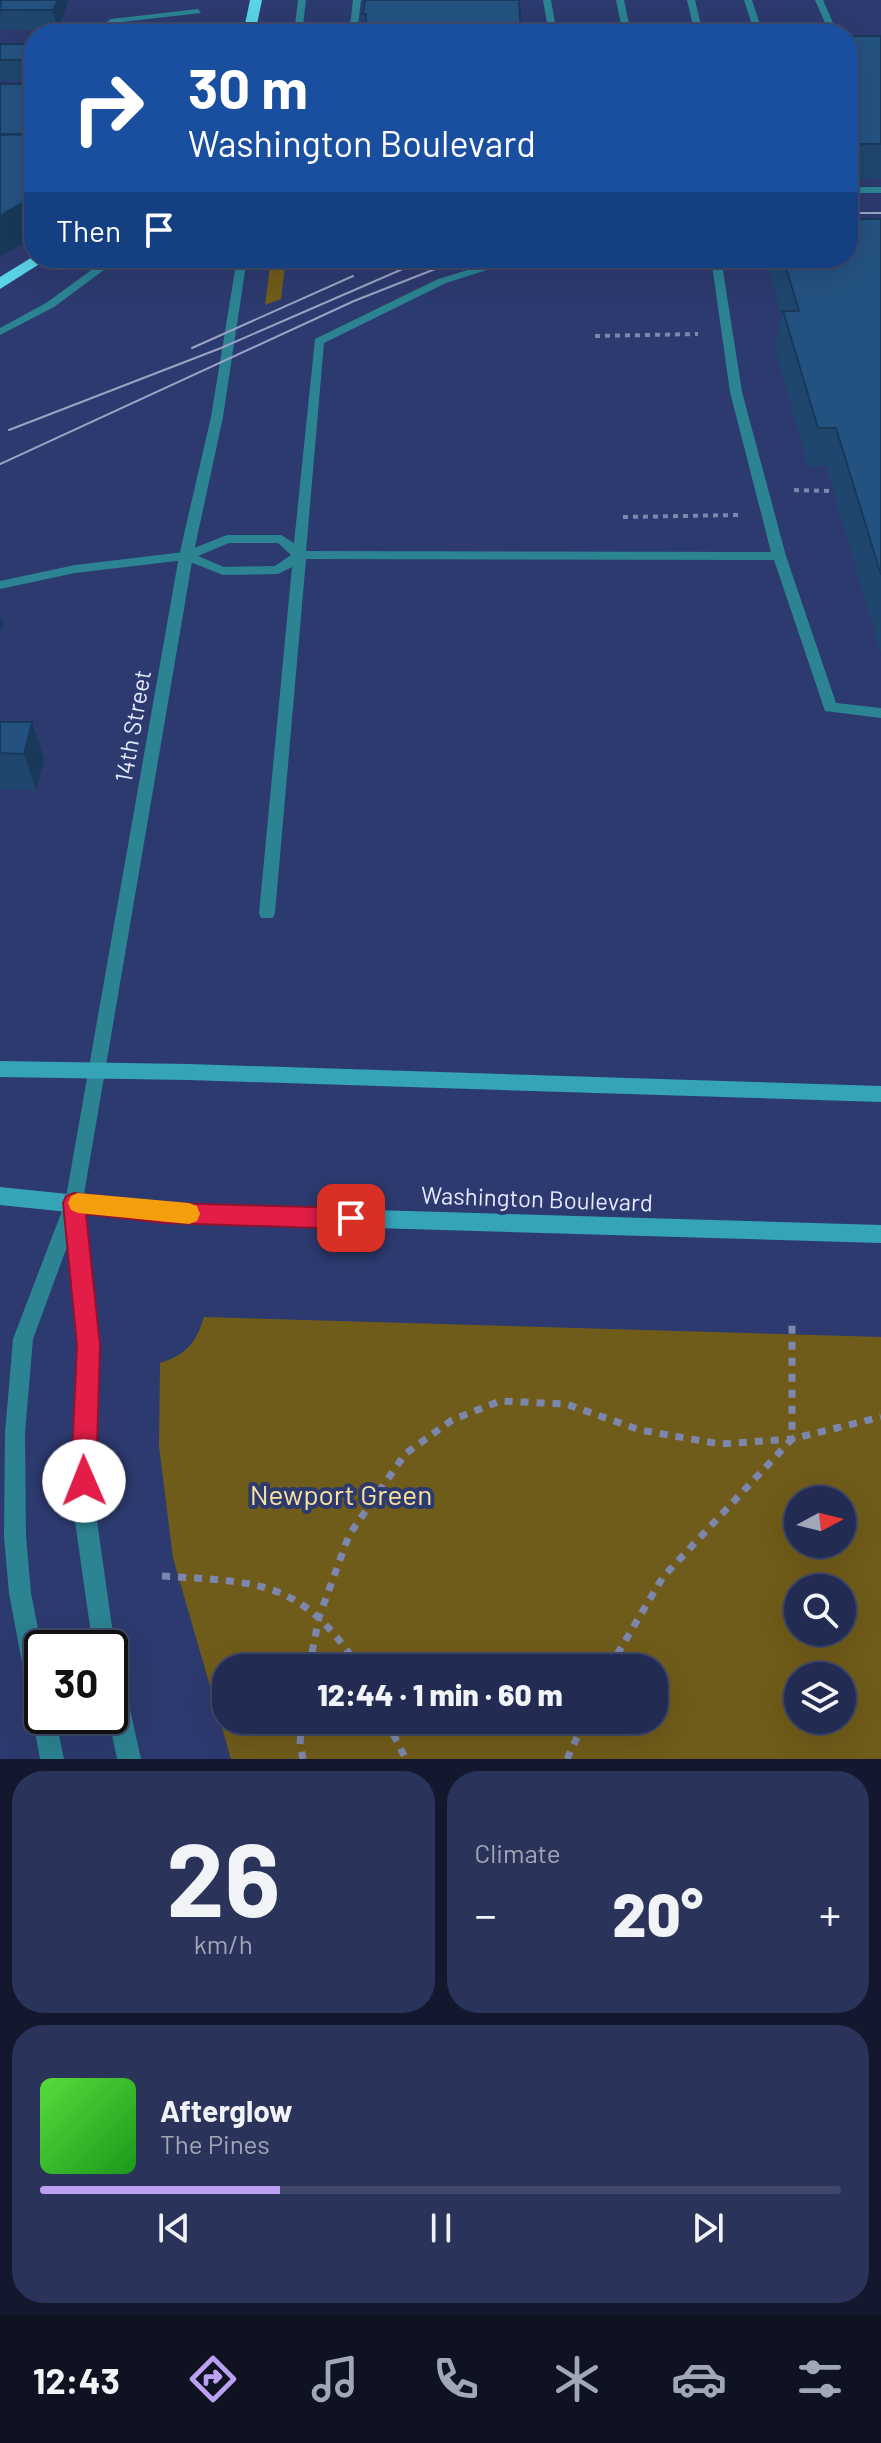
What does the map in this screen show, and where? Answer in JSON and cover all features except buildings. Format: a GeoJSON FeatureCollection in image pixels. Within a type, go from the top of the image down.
{"type":"FeatureCollection","features":[{"type":"Feature","properties":{"kind":"highway"},"geometry":{"type":"LineString","coordinates":[[251,24],[256,0]]}},
{"type":"Feature","properties":{"kind":"highway"},"geometry":{"type":"LineString","coordinates":[[0,284],[25,268]]}},
{"type":"Feature","properties":{"kind":"street"},"geometry":{"type":"LineString","coordinates":[[299,24],[302,0]]}},
{"type":"Feature","properties":{"kind":"street"},"geometry":{"type":"LineString","coordinates":[[354,24],[357,0]]}},
{"type":"Feature","properties":{"kind":"street"},"geometry":{"type":"LineString","coordinates":[[547,0],[551,24]]}},
{"type":"Feature","properties":{"kind":"street"},"geometry":{"type":"LineString","coordinates":[[620,0],[625,24]]}},
{"type":"Feature","properties":{"kind":"street"},"geometry":{"type":"LineString","coordinates":[[691,0],[697,24]]}},
{"type":"Feature","properties":{"kind":"street"},"geometry":{"type":"LineString","coordinates":[[748,0],[756,24]]}},
{"type":"Feature","properties":{"kind":"street"},"geometry":{"type":"LineString","coordinates":[[819,0],[830,24]]}},
{"type":"Feature","properties":{"kind":"street"},"geometry":{"type":"LineString","coordinates":[[107,24],[111,21],[198,11]]}},
{"type":"Feature","properties":{"kind":"street"},"geometry":{"type":"LineString","coordinates":[[858,190],[881,190]]}},
{"type":"Feature","properties":{"kind":"street"},"geometry":{"type":"LineString","coordinates":[[0,332],[50,305],[101,268]]}},
{"type":"Feature","properties":{"kind":"street","name":"14th Street"},"geometry":{"type":"LineString","coordinates":[[74,1203],[186,556],[217,417],[240,268]]}},
{"type":"Feature","properties":{"kind":"street"},"geometry":{"type":"LineString","coordinates":[[267,913],[319,341],[442,281],[486,268]]}},
{"type":"Feature","properties":{"kind":"street"},"geometry":{"type":"LineString","coordinates":[[717,268],[736,392],[779,556],[830,707],[881,713]]}},
{"type":"Feature","properties":{"kind":"street"},"geometry":{"type":"LineString","coordinates":[[0,585],[75,569],[186,556],[227,539],[281,539],[300,555]]}},
{"type":"Feature","properties":{"kind":"street"},"geometry":{"type":"LineString","coordinates":[[186,556],[223,571],[278,570],[300,555],[779,556]]}},
{"type":"Feature","properties":{"kind":"street"},"geometry":{"type":"LineString","coordinates":[[0,1069],[881,1094]]}},
{"type":"Feature","properties":{"kind":"street","name":"Washington Boulevard"},"geometry":{"type":"LineString","coordinates":[[0,1196],[165,1213],[881,1234]]}},
{"type":"Feature","properties":{"kind":"street"},"geometry":{"type":"LineString","coordinates":[[74,1203],[89,1345],[83,1454],[84,1507],[101,1630]]}},
{"type":"Feature","properties":{"kind":"street"},"geometry":{"type":"LineString","coordinates":[[27,1630],[15,1536],[15,1433],[23,1339],[74,1203]]}},
{"type":"Feature","properties":{"kind":"street"},"geometry":{"type":"LineString","coordinates":[[47,1734],[52,1759]]}},
{"type":"Feature","properties":{"kind":"street"},"geometry":{"type":"LineString","coordinates":[[123,1734],[129,1759]]}},
{"type":"Feature","properties":{"kind":"path"},"geometry":{"type":"LineString","coordinates":[[595,336],[727,334]]}},
{"type":"Feature","properties":{"kind":"path"},"geometry":{"type":"LineString","coordinates":[[762,491],[833,491]]}},
{"type":"Feature","properties":{"kind":"path"},"geometry":{"type":"LineString","coordinates":[[623,517],[768,515]]}},
{"type":"Feature","properties":{"kind":"path"},"geometry":{"type":"LineString","coordinates":[[617,1654],[663,1577],[792,1439],[792,1322]]}},
{"type":"Feature","properties":{"kind":"path"},"geometry":{"type":"LineString","coordinates":[[312,1654],[319,1617],[349,1535],[405,1454],[452,1420],[500,1401],[566,1404],[640,1430],[720,1444],[792,1439],[881,1417]]}},
{"type":"Feature","properties":{"kind":"path"},"geometry":{"type":"LineString","coordinates":[[162,1576],[236,1581],[298,1599],[319,1617],[348,1654]]}},
{"type":"Feature","properties":{"kind":"path"},"geometry":{"type":"LineString","coordinates":[[301,1734],[303,1759]]}},
{"type":"Feature","properties":{"kind":"path"},"geometry":{"type":"LineString","coordinates":[[393,1734],[406,1759]]}},
{"type":"Feature","properties":{"kind":"path"},"geometry":{"type":"LineString","coordinates":[[567,1759],[579,1734]]}},
{"type":"Feature","properties":{"kind":"green space"},"geometry":{"type":"Polygon","coordinates":[[[270,268],[285,268],[281,299],[265,305],[270,268]]]}},
{"type":"Feature","properties":{"kind":"green space","name":"Newport Green"},"geometry":{"type":"Polygon","coordinates":[[[204,1317],[881,1337],[881,1759],[231,1759],[224,1734],[668,1734],[668,1654],[212,1654],[212,1693],[173,1558],[159,1446],[160,1363],[183,1352],[193,1341],[204,1317]]]}},
{"type":"Feature","properties":{"kind":"tram line"},"geometry":{"type":"LineString","coordinates":[[858,213],[881,213]]}},
{"type":"Feature","properties":{"kind":"tram line"},"geometry":{"type":"LineString","coordinates":[[9,430],[221,348],[405,268]]}},
{"type":"Feature","properties":{"kind":"tram line"},"geometry":{"type":"LineString","coordinates":[[0,464],[354,301],[438,268]]}},
{"type":"Feature","properties":{"kind":"tram line"},"geometry":{"type":"LineString","coordinates":[[192,348],[353,276]]}},
{"type":"Feature","properties":{"kind":"slow traffic"},"geometry":{"type":"LineString","coordinates":[[78,1203],[189,1214]]}},
{"type":"Feature","properties":{"kind":"route"},"geometry":{"type":"LineString","coordinates":[[84,1481],[84,1406],[89,1345],[74,1203],[165,1213],[351,1218]]}}]}
